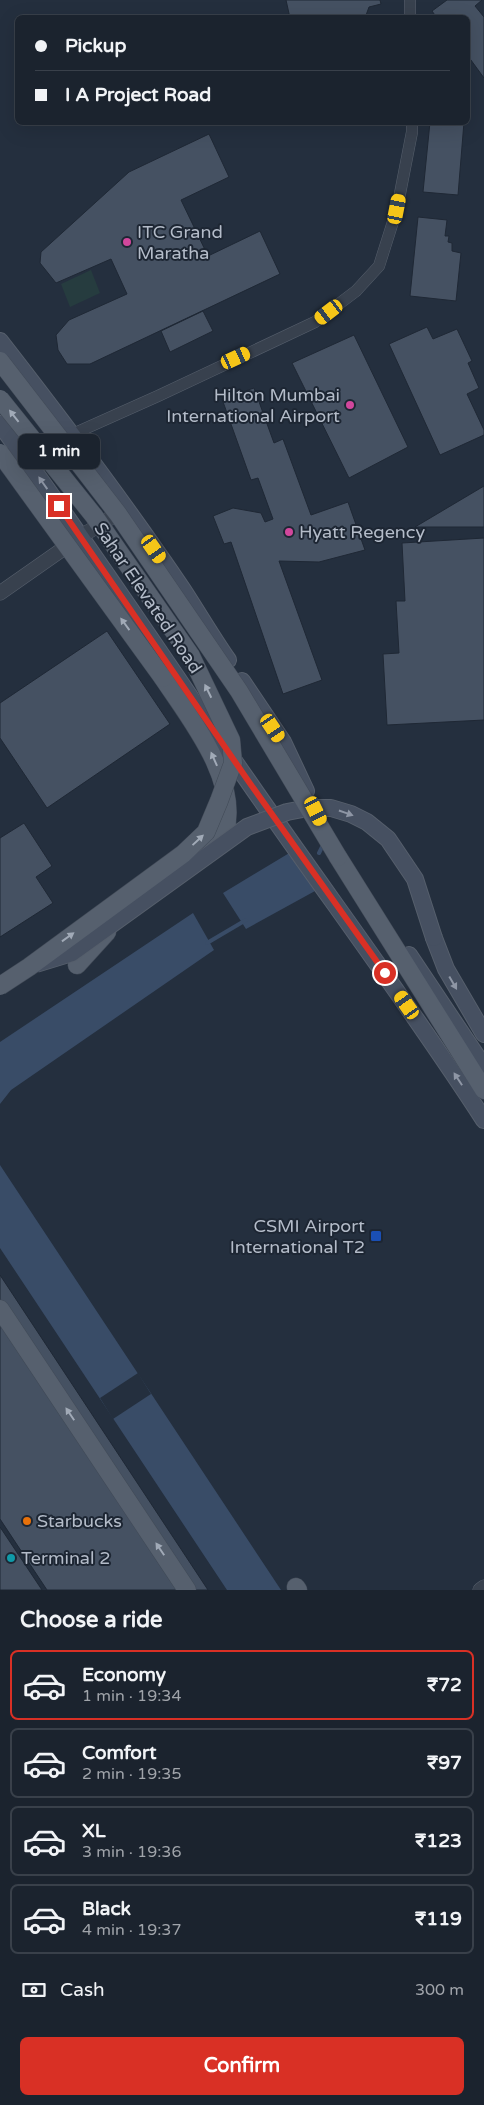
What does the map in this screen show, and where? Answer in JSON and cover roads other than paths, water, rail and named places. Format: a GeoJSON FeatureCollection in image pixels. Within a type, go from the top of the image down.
{"type":"FeatureCollection","features":[{"type":"Feature","properties":{"kind":"main road"},"geometry":{"type":"LineString","coordinates":[[0,341],[73,434],[183,590],[283,742],[325,829],[484,1067]]}},
{"type":"Feature","properties":{"kind":"main road","name":"Sahar Elevated Road"},"geometry":{"type":"LineString","coordinates":[[0,361],[118,514],[239,691],[343,865],[484,1090]]}},
{"type":"Feature","properties":{"kind":"main road","name":"Sahar Elevated Road"},"geometry":{"type":"LineString","coordinates":[[0,399],[94,516],[191,656],[231,740],[233,763],[206,832],[183,854],[29,967],[0,986]]}},
{"type":"Feature","properties":{"kind":"main road"},"geometry":{"type":"LineString","coordinates":[[0,424],[249,782],[430,1037],[484,1120]]}},
{"type":"Feature","properties":{"kind":"main road"},"geometry":{"type":"LineString","coordinates":[[0,453],[163,678],[208,746],[221,774],[228,813],[225,834],[203,865],[107,932],[77,965]]}},
{"type":"Feature","properties":{"kind":"main road"},"geometry":{"type":"LineString","coordinates":[[29,967],[72,953],[247,827],[287,812],[308,808],[331,808],[351,814],[367,822],[388,839],[415,879],[446,969],[484,1034]]}},
{"type":"Feature","properties":{"kind":"main road"},"geometry":{"type":"LineString","coordinates":[[0,1309],[187,1590]]}},
{"type":"Feature","properties":{"kind":"street"},"geometry":{"type":"LineString","coordinates":[[410,0],[410,15]]}},
{"type":"Feature","properties":{"kind":"street"},"geometry":{"type":"LineString","coordinates":[[73,434],[315,322],[356,291],[379,266],[397,209],[412,125]]}},
{"type":"Feature","properties":{"kind":"street"},"geometry":{"type":"LineString","coordinates":[[0,593],[80,537],[126,508]]}},
{"type":"Feature","properties":{"kind":"street"},"geometry":{"type":"LineString","coordinates":[[480,1590],[484,1587]]}},
{"type":"Feature","properties":{"kind":"water"},"geometry":{"type":"Polygon","coordinates":[[[291,852],[315,891],[246,929],[223,893],[291,852]]]}},
{"type":"Feature","properties":{"kind":"water"},"geometry":{"type":"Polygon","coordinates":[[[193,913],[214,950],[11,1090],[0,1104],[0,1042],[193,913]]]}},
{"type":"Feature","properties":{"kind":"water"},"geometry":{"type":"Polygon","coordinates":[[[0,1165],[281,1590],[227,1590],[0,1248],[0,1165]]]}},
{"type":"Feature","properties":{"kind":"waterway"},"geometry":{"type":"LineString","coordinates":[[319,853],[324,843]]}},
{"type":"Feature","properties":{"kind":"waterway"},"geometry":{"type":"LineString","coordinates":[[207,943],[246,920]]}},
{"type":"Feature","properties":{"kind":"place","name":"ITC Grand Maratha"},"geometry":{"type":"Point","coordinates":[127,242]}},
{"type":"Feature","properties":{"kind":"place","name":"Hilton Mumbai International Airport"},"geometry":{"type":"Point","coordinates":[350,405]}},
{"type":"Feature","properties":{"kind":"place","name":"Hyatt Regency"},"geometry":{"type":"Point","coordinates":[289,532]}},
{"type":"Feature","properties":{"kind":"place","name":"CSMI Airport International T2"},"geometry":{"type":"Point","coordinates":[376,1236]}},
{"type":"Feature","properties":{"kind":"place","name":"Starbucks"},"geometry":{"type":"Point","coordinates":[27,1521]}},
{"type":"Feature","properties":{"kind":"place","name":"Terminal 2"},"geometry":{"type":"Point","coordinates":[11,1558]}}]}
